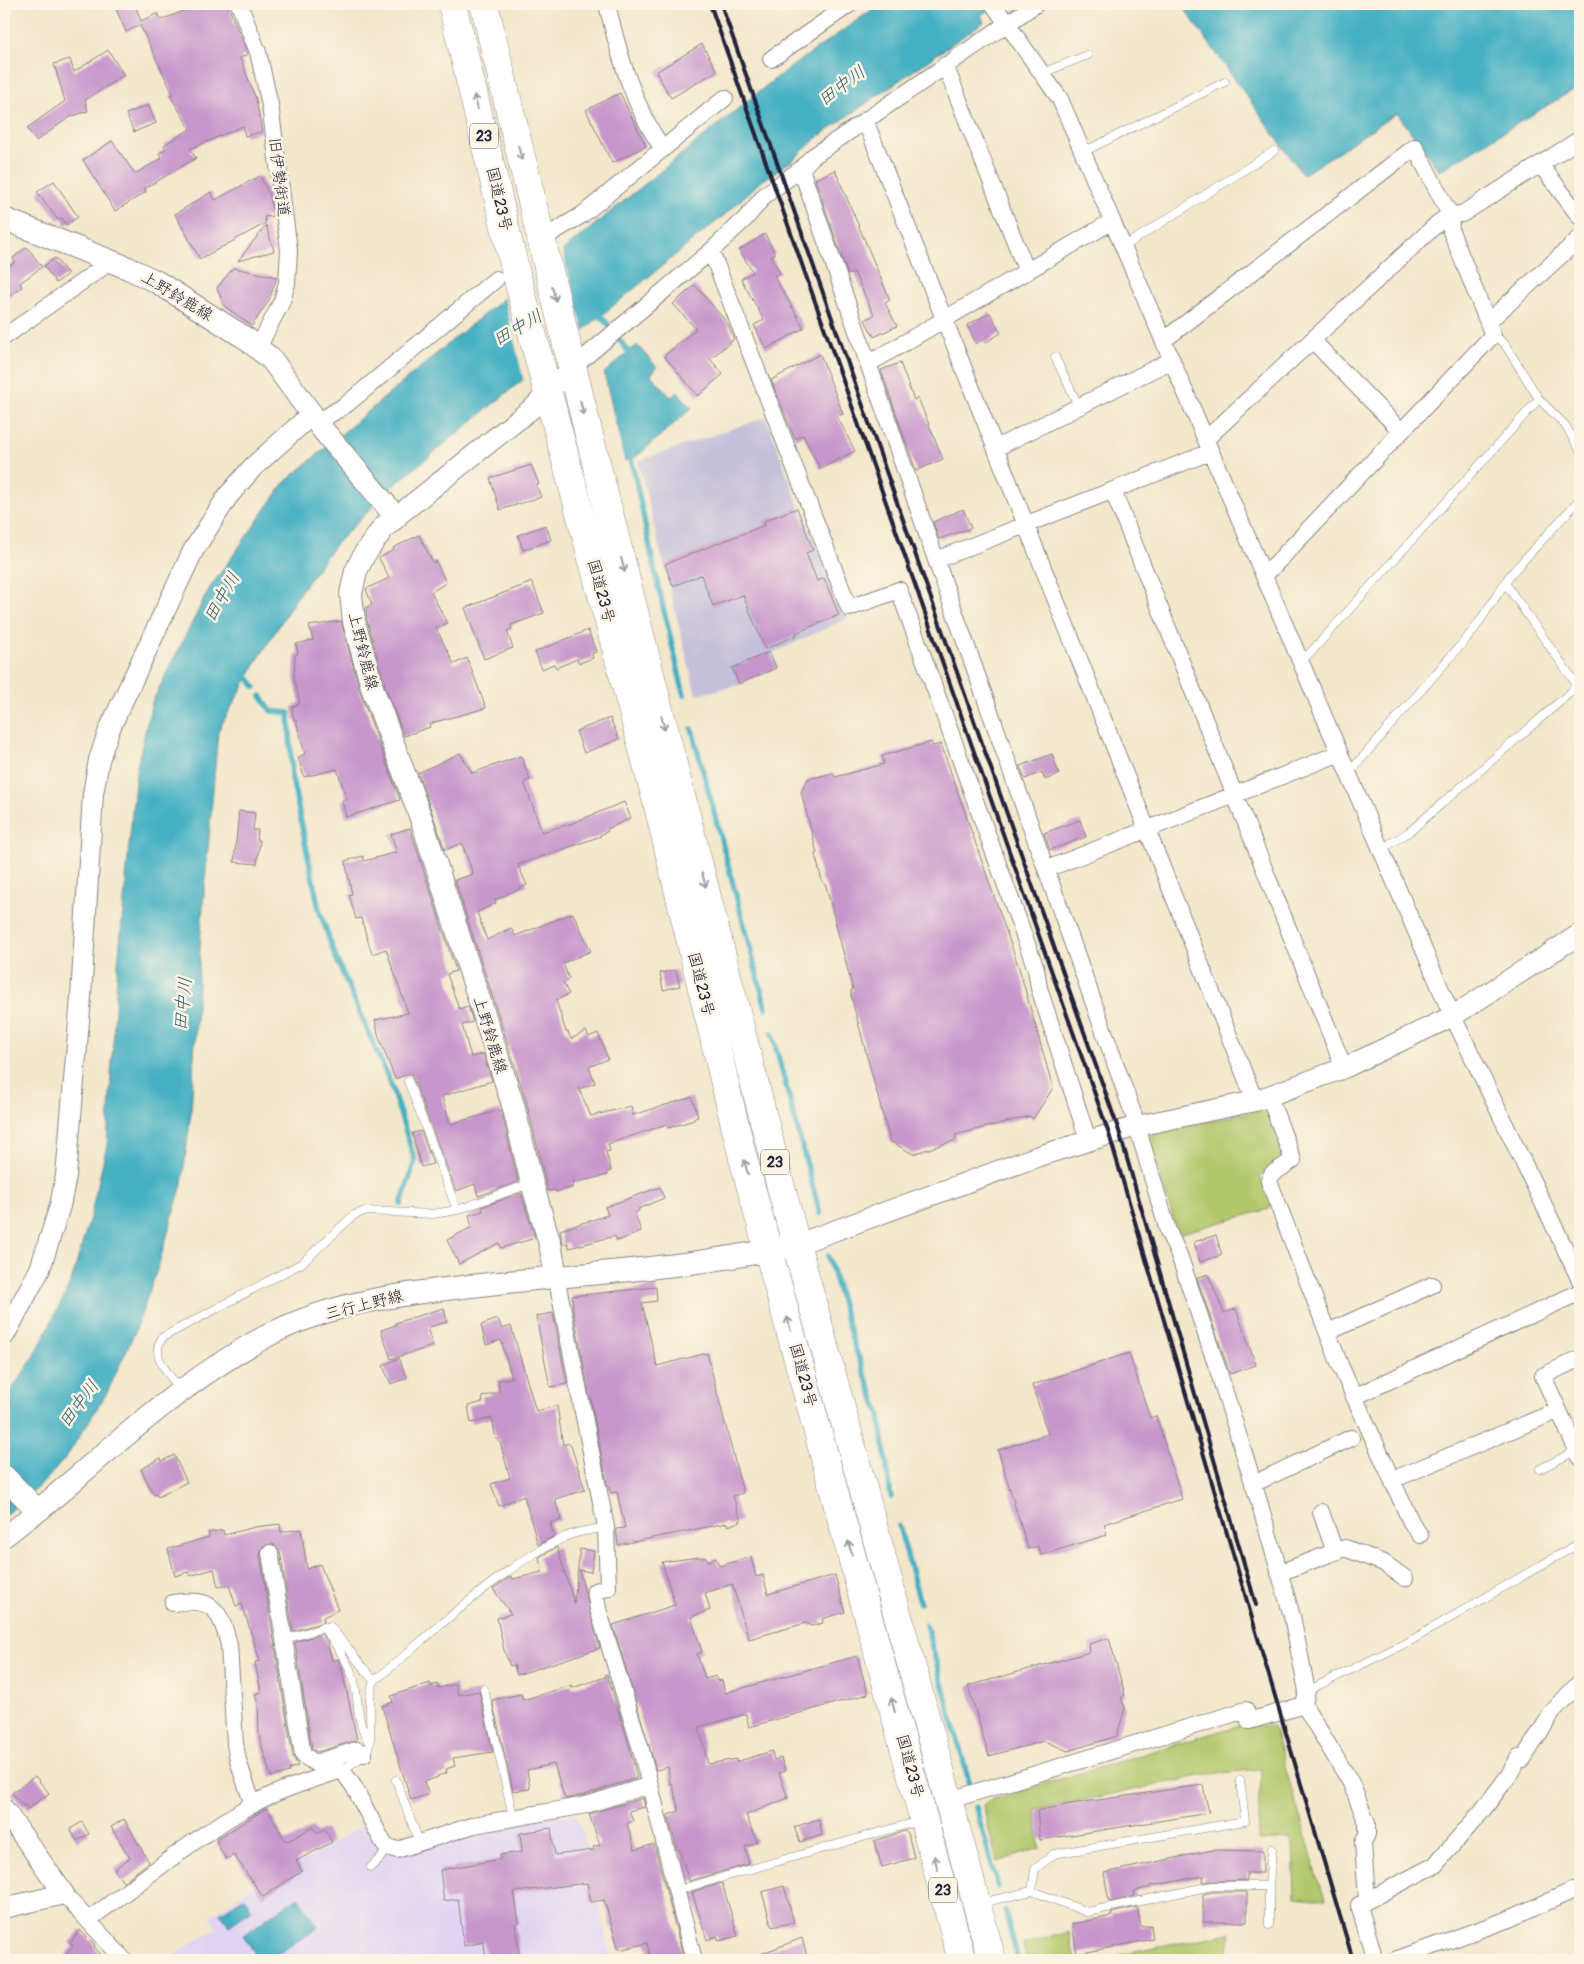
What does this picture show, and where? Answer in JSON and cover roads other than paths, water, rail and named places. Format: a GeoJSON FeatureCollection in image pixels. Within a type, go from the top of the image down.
{"type":"FeatureCollection","features":[{"type":"Feature","properties":{"kind":"highway","name":"国道23号"},"geometry":{"type":"LineString","coordinates":[[452,4],[506,274],[547,387],[655,796],[743,1158],[962,1960]]}},
{"type":"Feature","properties":{"kind":"highway","name":"国道23号"},"geometry":{"type":"LineString","coordinates":[[484,4],[541,244],[785,1203],[798,1244],[947,1801],[992,1960]]}},
{"type":"Feature","properties":{"kind":"main road","name":"上野鈴鹿線"},"geometry":{"type":"LineString","coordinates":[[4,219],[128,268],[158,282],[258,348],[283,374],[318,422],[391,512],[384,527],[356,571],[351,594],[354,622],[372,690],[422,821],[513,1105],[532,1183],[550,1244],[556,1276]]}},
{"type":"Feature","properties":{"kind":"main road","name":"三行上野線"},"geometry":{"type":"LineString","coordinates":[[33,1505],[182,1392],[263,1338],[335,1310],[394,1295],[556,1276],[724,1260],[798,1244]]}},
{"type":"Feature","properties":{"kind":"main road"},"geometry":{"type":"LineString","coordinates":[[4,1476],[33,1505]]}},
{"type":"Feature","properties":{"kind":"street","name":"旧伊勢街道"},"geometry":{"type":"LineString","coordinates":[[239,4],[258,52],[270,105],[289,250],[287,283],[282,302],[258,348]]}},
{"type":"Feature","properties":{"kind":"street"},"geometry":{"type":"LineString","coordinates":[[607,4],[629,83],[640,110],[663,149]]}},
{"type":"Feature","properties":{"kind":"street"},"geometry":{"type":"LineString","coordinates":[[771,59],[850,4]]}},
{"type":"Feature","properties":{"kind":"street"},"geometry":{"type":"LineString","coordinates":[[993,4],[1060,100],[1380,850],[1453,1016],[1580,1280]]}},
{"type":"Feature","properties":{"kind":"street"},"geometry":{"type":"LineString","coordinates":[[391,512],[521,417],[547,387],[572,364],[711,251],[746,218],[765,195],[801,169],[812,157],[1005,21],[1036,4]]}},
{"type":"Feature","properties":{"kind":"street"},"geometry":{"type":"LineString","coordinates":[[945,65],[1026,272]]}},
{"type":"Feature","properties":{"kind":"street"},"geometry":{"type":"LineString","coordinates":[[541,244],[582,215],[725,98]]}},
{"type":"Feature","properties":{"kind":"street"},"geometry":{"type":"LineString","coordinates":[[865,120],[1148,830],[1262,1098],[1293,1160],[1272,1174],[1269,1180],[1354,1397],[1411,1522],[1420,1535]]}},
{"type":"Feature","properties":{"kind":"street"},"geometry":{"type":"LineString","coordinates":[[936,560],[1113,491],[1208,446],[1312,340],[1438,223],[1450,215],[1462,214],[1580,139]]}},
{"type":"Feature","properties":{"kind":"street"},"geometry":{"type":"LineString","coordinates":[[1164,340],[1415,147],[1450,215],[1452,231],[1490,329]]}},
{"type":"Feature","properties":{"kind":"street"},"geometry":{"type":"LineString","coordinates":[[1540,164],[1580,217]]}},
{"type":"Feature","properties":{"kind":"street"},"geometry":{"type":"LineString","coordinates":[[801,169],[936,560],[1137,1126],[1168,1231],[1192,1294],[1253,1484],[1292,1616],[1306,1698],[1351,1783],[1367,1823],[1367,1834],[1363,1843],[1367,1900]]}},
{"type":"Feature","properties":{"kind":"street"},"geometry":{"type":"LineString","coordinates":[[868,364],[1111,222]]}},
{"type":"Feature","properties":{"kind":"street"},"geometry":{"type":"LineString","coordinates":[[1264,576],[1401,432],[1490,329],[1580,238]]}},
{"type":"Feature","properties":{"kind":"street"},"geometry":{"type":"LineString","coordinates":[[711,251],[849,608],[899,590],[1036,969],[1039,988],[1088,1140]]}},
{"type":"Feature","properties":{"kind":"street"},"geometry":{"type":"LineString","coordinates":[[4,337],[100,270],[105,259]]}},
{"type":"Feature","properties":{"kind":"street"},"geometry":{"type":"LineString","coordinates":[[4,1336],[40,1269],[60,1206],[66,1176],[82,997],[93,794],[99,760],[109,730],[193,551],[228,496],[253,467],[347,404],[506,274]]}},
{"type":"Feature","properties":{"kind":"street"},"geometry":{"type":"LineString","coordinates":[[1312,340],[1401,432]]}},
{"type":"Feature","properties":{"kind":"street"},"geometry":{"type":"LineString","coordinates":[[996,448],[1080,408],[1172,360]]}},
{"type":"Feature","properties":{"kind":"street"},"geometry":{"type":"LineString","coordinates":[[1113,491],[1344,1068]]}},
{"type":"Feature","properties":{"kind":"street"},"geometry":{"type":"LineString","coordinates":[[1046,870],[1340,753]]}},
{"type":"Feature","properties":{"kind":"street"},"geometry":{"type":"LineString","coordinates":[[798,1244],[911,1201],[1088,1140],[1137,1126],[1262,1098],[1344,1068],[1453,1016],[1580,934]]}},
{"type":"Feature","properties":{"kind":"street"},"geometry":{"type":"LineString","coordinates":[[556,1276],[606,1526],[608,1588],[595,1591],[598,1609],[640,1746],[678,1890],[694,1960]]}},
{"type":"Feature","properties":{"kind":"street"},"geometry":{"type":"LineString","coordinates":[[1328,1332],[1432,1285]]}},
{"type":"Feature","properties":{"kind":"street"},"geometry":{"type":"LineString","coordinates":[[1354,1397],[1580,1292]]}},
{"type":"Feature","properties":{"kind":"street"},"geometry":{"type":"LineString","coordinates":[[1579,1454],[1543,1376],[1580,1358]]}},
{"type":"Feature","properties":{"kind":"street"},"geometry":{"type":"LineString","coordinates":[[1392,1480],[1558,1410]]}},
{"type":"Feature","properties":{"kind":"street"},"geometry":{"type":"LineString","coordinates":[[1253,1484],[1351,1438]]}},
{"type":"Feature","properties":{"kind":"street"},"geometry":{"type":"LineString","coordinates":[[4,1537],[33,1505]]}},
{"type":"Feature","properties":{"kind":"street"},"geometry":{"type":"LineString","coordinates":[[1321,1512],[1335,1552]]}},
{"type":"Feature","properties":{"kind":"street"},"geometry":{"type":"LineString","coordinates":[[1279,1573],[1345,1548],[1373,1558],[1393,1568],[1404,1578]]}},
{"type":"Feature","properties":{"kind":"street"},"geometry":{"type":"LineString","coordinates":[[270,1553],[303,1755],[315,1763],[357,1750],[367,1749]]}},
{"type":"Feature","properties":{"kind":"street"},"geometry":{"type":"LineString","coordinates":[[173,1603],[194,1600],[206,1604],[217,1611],[226,1630],[229,1645],[235,1744],[238,1761],[253,1805]]}},
{"type":"Feature","properties":{"kind":"street"},"geometry":{"type":"LineString","coordinates":[[1375,1960],[1359,1906],[1435,1865],[1482,1811],[1519,1757],[1523,1759],[1554,1710],[1580,1682]]}},
{"type":"Feature","properties":{"kind":"street"},"geometry":{"type":"LineString","coordinates":[[947,1801],[1246,1710],[1250,1721],[1306,1698]]}},
{"type":"Feature","properties":{"kind":"street"},"geometry":{"type":"LineString","coordinates":[[88,1920],[197,1841],[253,1805],[296,1786],[342,1770],[354,1787],[385,1846],[397,1850],[474,1824],[586,1805],[649,1785]]}},
{"type":"Feature","properties":{"kind":"street"},"geometry":{"type":"LineString","coordinates":[[4,1809],[64,1894],[124,1960]]}},
{"type":"Feature","properties":{"kind":"street"},"geometry":{"type":"LineString","coordinates":[[1395,1960],[1508,1919],[1574,1890]]}},
{"type":"Feature","properties":{"kind":"street"},"geometry":{"type":"LineString","coordinates":[[4,1908],[64,1894]]}},
{"type":"Feature","properties":{"kind":"lane"},"geometry":{"type":"LineString","coordinates":[[1042,73],[1088,54]]}},
{"type":"Feature","properties":{"kind":"lane"},"geometry":{"type":"LineString","coordinates":[[1083,152],[1225,82]]}},
{"type":"Feature","properties":{"kind":"lane"},"geometry":{"type":"LineString","coordinates":[[1123,247],[1274,151]]}},
{"type":"Feature","properties":{"kind":"lane"},"geometry":{"type":"LineString","coordinates":[[1490,329],[1504,343],[1539,399],[1565,425],[1580,450]]}},
{"type":"Feature","properties":{"kind":"lane"},"geometry":{"type":"LineString","coordinates":[[1055,357],[1080,408]]}},
{"type":"Feature","properties":{"kind":"lane"},"geometry":{"type":"LineString","coordinates":[[1300,661],[1313,650],[1539,399]]}},
{"type":"Feature","properties":{"kind":"lane"},"geometry":{"type":"LineString","coordinates":[[1348,774],[1473,631],[1511,574],[1580,499]]}},
{"type":"Feature","properties":{"kind":"lane"},"geometry":{"type":"LineString","coordinates":[[1380,850],[1409,832],[1572,691],[1578,688],[1505,583]]}},
{"type":"Feature","properties":{"kind":"lane"},"geometry":{"type":"LineString","coordinates":[[408,1081],[457,1210]]}},
{"type":"Feature","properties":{"kind":"lane"},"geometry":{"type":"LineString","coordinates":[[182,1392],[157,1356],[157,1348],[163,1337],[302,1263],[354,1216],[365,1212],[433,1214],[457,1210],[532,1183]]}},
{"type":"Feature","properties":{"kind":"lane"},"geometry":{"type":"LineString","coordinates":[[1540,1469],[1579,1454]]}},
{"type":"Feature","properties":{"kind":"lane"},"geometry":{"type":"LineString","coordinates":[[342,1770],[367,1749],[369,1693],[374,1681],[520,1563],[566,1536],[606,1526]]}},
{"type":"Feature","properties":{"kind":"lane"},"geometry":{"type":"LineString","coordinates":[[1306,1698],[1410,1641],[1580,1543]]}},
{"type":"Feature","properties":{"kind":"lane"},"geometry":{"type":"LineString","coordinates":[[285,1638],[330,1626],[374,1681]]}},
{"type":"Feature","properties":{"kind":"lane"},"geometry":{"type":"LineString","coordinates":[[323,1627],[344,1656],[354,1678],[362,1734],[367,1749]]}},
{"type":"Feature","properties":{"kind":"lane"},"geometry":{"type":"LineString","coordinates":[[484,1689],[513,1816]]}},
{"type":"Feature","properties":{"kind":"lane"},"geometry":{"type":"LineString","coordinates":[[396,1780],[419,1842]]}},
{"type":"Feature","properties":{"kind":"lane"},"geometry":{"type":"LineString","coordinates":[[1032,1891],[1035,1869],[1054,1854],[1245,1822],[1240,1780]]}},
{"type":"Feature","properties":{"kind":"lane"},"geometry":{"type":"LineString","coordinates":[[678,1890],[924,1820]]}},
{"type":"Feature","properties":{"kind":"lane"},"geometry":{"type":"LineString","coordinates":[[371,1867],[390,1848]]}},
{"type":"Feature","properties":{"kind":"lane"},"geometry":{"type":"LineString","coordinates":[[1269,1925],[1269,1886],[1272,1849]]}},
{"type":"Feature","properties":{"kind":"lane"},"geometry":{"type":"LineString","coordinates":[[977,1904],[1032,1891],[1087,1912],[1212,1886],[1269,1886]]}},
{"type":"Feature","properties":{"kind":"water","name":"田中川"},"geometry":{"type":"Polygon","coordinates":[[[880,4],[997,4],[981,15],[984,22],[819,136],[792,161],[759,183],[728,212],[393,486],[334,546],[300,592],[259,658],[218,731],[201,930],[191,1113],[182,1184],[158,1267],[135,1332],[107,1393],[67,1456],[45,1481],[4,1516],[4,1401],[34,1357],[71,1282],[91,1214],[107,1145],[117,975],[136,771],[152,702],[209,589],[285,482],[456,337],[777,77],[880,4]]]}},
{"type":"Feature","properties":{"kind":"water"},"geometry":{"type":"Polygon","coordinates":[[[1181,4],[1580,4],[1580,86],[1439,171],[1397,113],[1303,175],[1181,4]]]}},
{"type":"Feature","properties":{"kind":"water"},"geometry":{"type":"Polygon","coordinates":[[[637,345],[657,367],[651,375],[671,397],[678,392],[692,408],[636,457],[625,461],[604,373],[637,345]]]}},
{"type":"Feature","properties":{"kind":"water"},"geometry":{"type":"Polygon","coordinates":[[[245,1897],[252,1910],[229,1926],[220,1913],[245,1897]]]}},
{"type":"Feature","properties":{"kind":"water"},"geometry":{"type":"Polygon","coordinates":[[[298,1897],[318,1927],[269,1960],[259,1960],[243,1935],[298,1897]]]}},
{"type":"Feature","properties":{"kind":"waterway"},"geometry":{"type":"LineString","coordinates":[[597,311],[610,327]]}},
{"type":"Feature","properties":{"kind":"waterway"},"geometry":{"type":"LineString","coordinates":[[617,337],[628,351],[629,357]]}},
{"type":"Feature","properties":{"kind":"waterway"},"geometry":{"type":"LineString","coordinates":[[630,453],[658,586],[684,695]]}},
{"type":"Feature","properties":{"kind":"waterway"},"geometry":{"type":"LineString","coordinates":[[245,673],[255,687]]}},
{"type":"Feature","properties":{"kind":"waterway"},"geometry":{"type":"LineString","coordinates":[[261,696],[271,711],[289,713],[292,778],[319,909],[336,958],[390,1082],[415,1161],[401,1204]]}},
{"type":"Feature","properties":{"kind":"waterway"},"geometry":{"type":"LineString","coordinates":[[692,729],[766,1008]]}},
{"type":"Feature","properties":{"kind":"waterway"},"geometry":{"type":"LineString","coordinates":[[772,1033],[820,1214]]}},
{"type":"Feature","properties":{"kind":"waterway"},"geometry":{"type":"LineString","coordinates":[[828,1256],[853,1342],[880,1415],[891,1497]]}},
{"type":"Feature","properties":{"kind":"waterway"},"geometry":{"type":"LineString","coordinates":[[899,1526],[920,1603]]}},
{"type":"Feature","properties":{"kind":"waterway"},"geometry":{"type":"LineString","coordinates":[[926,1625],[970,1785]]}},
{"type":"Feature","properties":{"kind":"waterway"},"geometry":{"type":"LineString","coordinates":[[976,1807],[998,1887]]}},
{"type":"Feature","properties":{"kind":"waterway"},"geometry":{"type":"LineString","coordinates":[[1005,1910],[1018,1960]]}},
{"type":"Feature","properties":{"kind":"railway"},"geometry":{"type":"LineString","coordinates":[[710,4],[1109,1134],[1353,1960]]}},
{"type":"Feature","properties":{"kind":"railway"},"geometry":{"type":"LineString","coordinates":[[721,4],[1119,1131],[1256,1605]]}}]}
